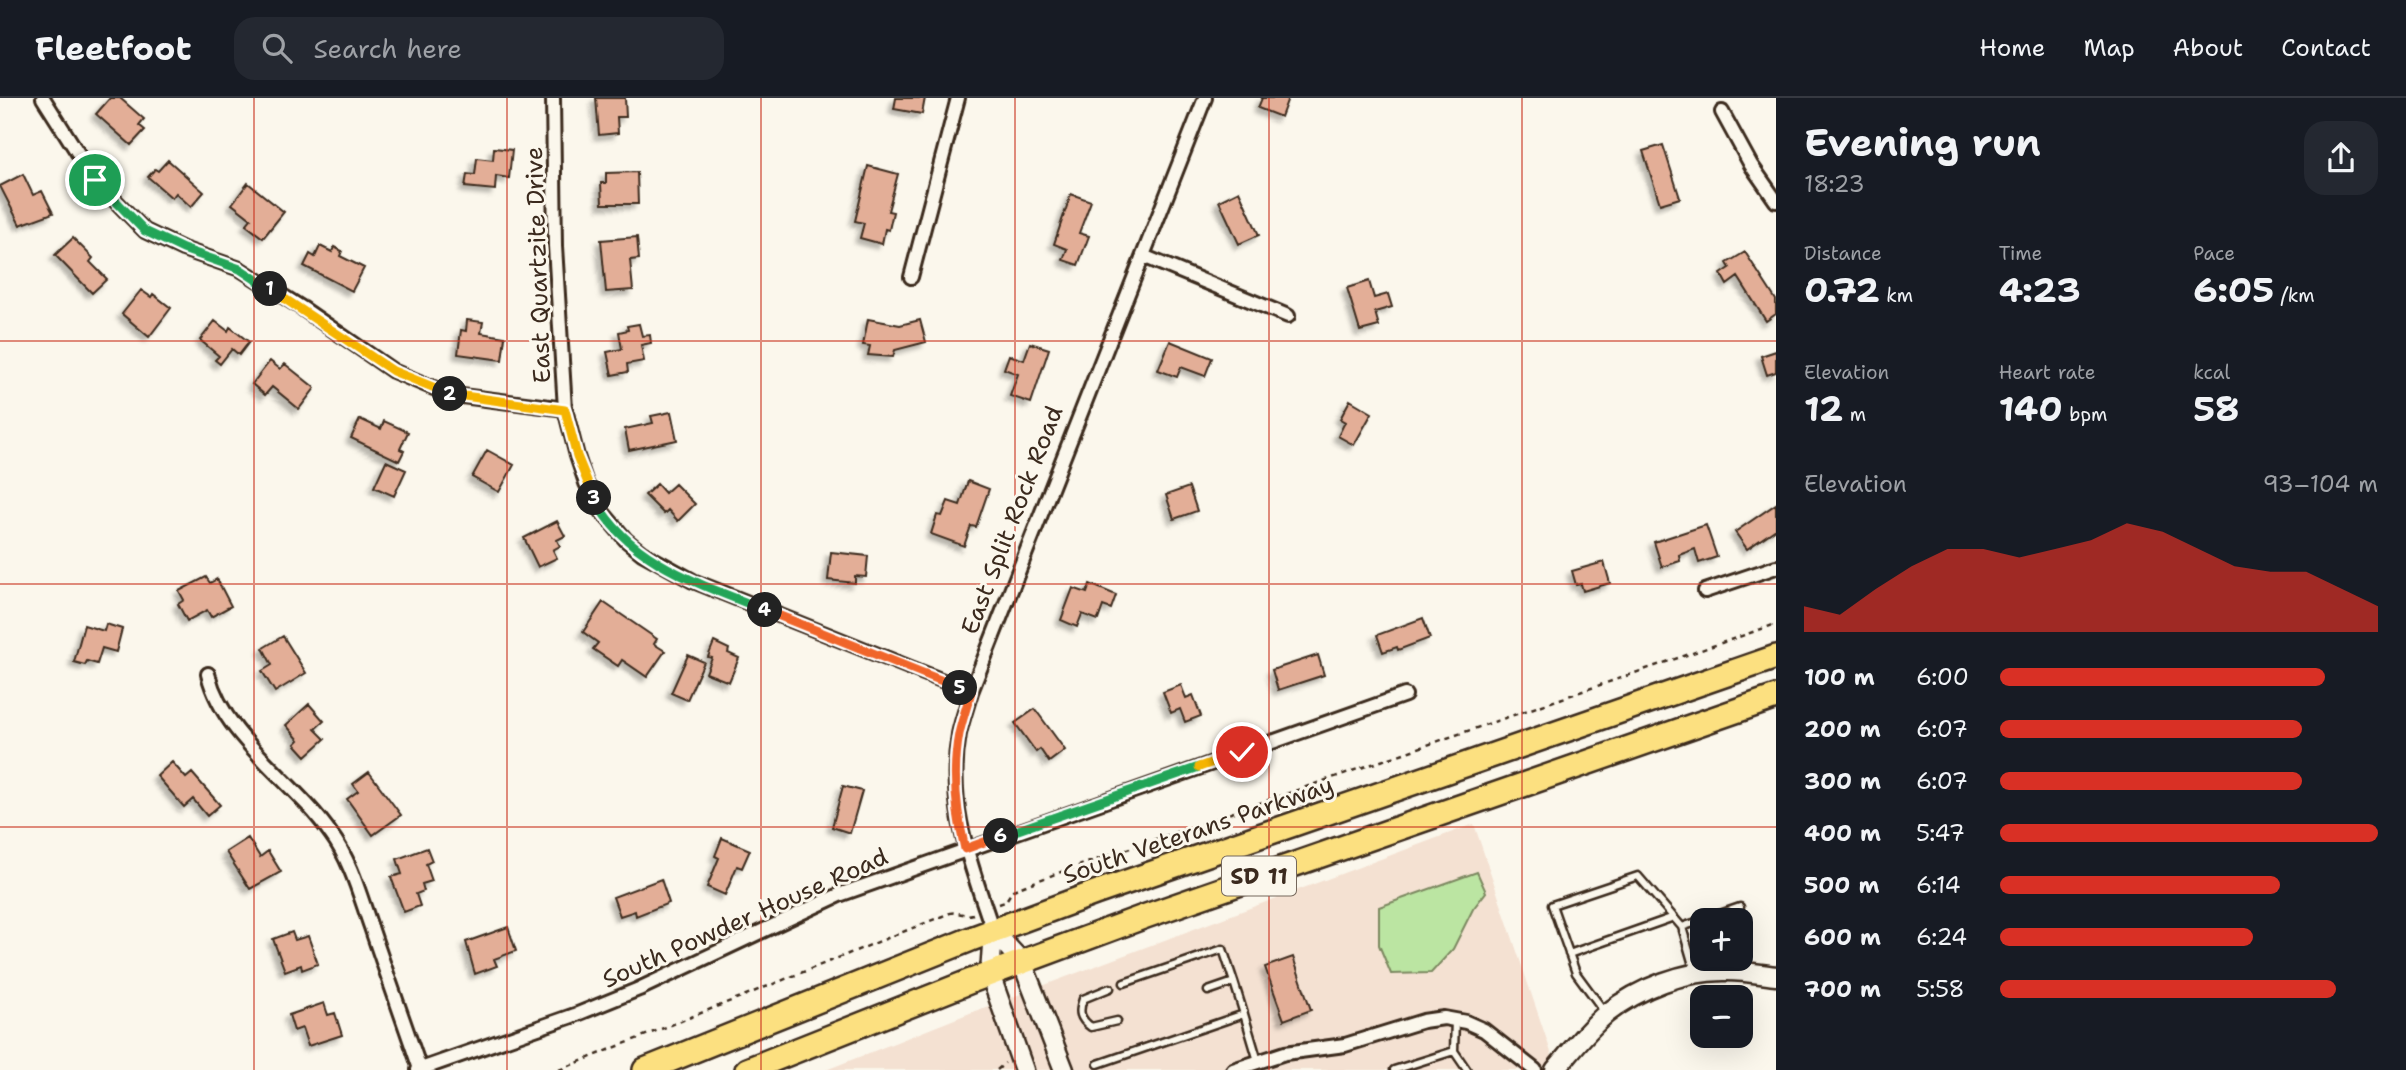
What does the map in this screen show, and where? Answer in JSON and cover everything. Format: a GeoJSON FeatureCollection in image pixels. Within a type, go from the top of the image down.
{"type":"FeatureCollection","features":[{"type":"Feature","properties":{"kind":"highway","name":"South Veterans Parkway"},"geometry":{"type":"LineString","coordinates":[[645,1070],[993,931],[1212,852],[1776,657]]}},
{"type":"Feature","properties":{"kind":"highway","name":"SD 11"},"geometry":{"type":"LineString","coordinates":[[747,1070],[1022,962],[1299,862],[1776,697]]}},
{"type":"Feature","properties":{"kind":"street"},"geometry":{"type":"LineString","coordinates":[[43,98],[95,180],[145,231],[183,249],[240,269],[393,371],[454,395],[565,410]]}},
{"type":"Feature","properties":{"kind":"street","name":"East Quartzite Drive"},"geometry":{"type":"LineString","coordinates":[[553,98],[555,246],[565,410],[586,483],[599,508],[626,540],[642,553],[692,581],[971,692]]}},
{"type":"Feature","properties":{"kind":"street"},"geometry":{"type":"LineString","coordinates":[[911,277],[958,98]]}},
{"type":"Feature","properties":{"kind":"street","name":"East Split Rock Road"},"geometry":{"type":"LineString","coordinates":[[1022,962],[993,931],[965,849],[958,821],[956,777],[959,734],[971,692],[1205,98]]}},
{"type":"Feature","properties":{"kind":"street"},"geometry":{"type":"LineString","coordinates":[[1722,111],[1751,165],[1776,201]]}},
{"type":"Feature","properties":{"kind":"street"},"geometry":{"type":"LineString","coordinates":[[1143,256],[1288,316]]}},
{"type":"Feature","properties":{"kind":"street"},"geometry":{"type":"LineString","coordinates":[[1705,591],[1776,567]]}},
{"type":"Feature","properties":{"kind":"street"},"geometry":{"type":"LineString","coordinates":[[208,674],[213,694],[236,729],[298,794],[341,849],[359,893],[419,1070]]}},
{"type":"Feature","properties":{"kind":"street","name":"South Powder House Road"},"geometry":{"type":"LineString","coordinates":[[419,1070],[626,994],[839,895],[1405,695]]}},
{"type":"Feature","properties":{"kind":"street"},"geometry":{"type":"LineString","coordinates":[[993,931],[990,974],[1024,1070]]}},
{"type":"Feature","properties":{"kind":"street"},"geometry":{"type":"LineString","coordinates":[[1022,962],[1064,1070]]}},
{"type":"Feature","properties":{"kind":"street"},"geometry":{"type":"LineString","coordinates":[[1555,1070],[1607,1014],[1645,990],[1669,980],[1696,974],[1728,971],[1776,976]]}},
{"type":"Feature","properties":{"kind":"street"},"geometry":{"type":"LineString","coordinates":[[1235,1070],[1285,1053],[1345,1045],[1423,1021],[1444,1018],[1455,1019],[1484,1030],[1535,1070]]}},
{"type":"Feature","properties":{"kind":"lane"},"geometry":{"type":"LineString","coordinates":[[1607,1014],[1576,973],[1552,905],[1638,876],[1682,927],[1696,974]]}},
{"type":"Feature","properties":{"kind":"lane"},"geometry":{"type":"LineString","coordinates":[[1682,927],[1740,907]]}},
{"type":"Feature","properties":{"kind":"lane"},"geometry":{"type":"LineString","coordinates":[[1569,954],[1674,917]]}},
{"type":"Feature","properties":{"kind":"lane"},"geometry":{"type":"LineString","coordinates":[[1124,983],[1223,949],[1258,1062]]}},
{"type":"Feature","properties":{"kind":"lane"},"geometry":{"type":"LineString","coordinates":[[1208,991],[1234,982]]}},
{"type":"Feature","properties":{"kind":"lane"},"geometry":{"type":"LineString","coordinates":[[1110,988],[1083,999],[1080,1014],[1091,1027],[1117,1021]]}},
{"type":"Feature","properties":{"kind":"lane"},"geometry":{"type":"LineString","coordinates":[[1098,1064],[1244,1014]]}},
{"type":"Feature","properties":{"kind":"lane"},"geometry":{"type":"LineString","coordinates":[[1455,1019],[1454,1051],[1467,1070]]}},
{"type":"Feature","properties":{"kind":"lane"},"geometry":{"type":"LineString","coordinates":[[1394,1070],[1454,1051]]}},
{"type":"Feature","properties":{"kind":"path"},"geometry":{"type":"LineString","coordinates":[[1005,902],[1013,890],[1070,869],[1776,624]]}},
{"type":"Feature","properties":{"kind":"path"},"geometry":{"type":"LineString","coordinates":[[559,1070],[950,913],[968,916]]}},
{"type":"Feature","properties":{"kind":"path"},"geometry":{"type":"LineString","coordinates":[[997,1070],[1006,1062]]}},
{"type":"Feature","properties":{"kind":"shaded area"},"geometry":{"type":"Polygon","coordinates":[[[1474,824],[1557,1070],[826,1070],[975,1011],[1474,824]]]}},
{"type":"Feature","properties":{"kind":"green space"},"geometry":{"type":"Polygon","coordinates":[[[1477,872],[1486,892],[1473,909],[1453,949],[1431,973],[1391,974],[1379,945],[1379,907],[1477,872]]]}},
{"type":"Feature","properties":{"kind":"building"},"geometry":{"type":"Polygon","coordinates":[[[110,98],[120,98],[144,119],[139,125],[145,130],[131,145],[96,114],[110,98]]]}},
{"type":"Feature","properties":{"kind":"building"},"geometry":{"type":"Polygon","coordinates":[[[596,98],[625,98],[626,117],[617,117],[618,133],[599,135],[596,98]]]}},
{"type":"Feature","properties":{"kind":"building"},"geometry":{"type":"Polygon","coordinates":[[[896,98],[925,98],[922,114],[894,109],[896,98]]]}},
{"type":"Feature","properties":{"kind":"building"},"geometry":{"type":"Polygon","coordinates":[[[1262,98],[1288,98],[1281,117],[1258,108],[1262,98]]]}},
{"type":"Feature","properties":{"kind":"building"},"geometry":{"type":"Polygon","coordinates":[[[1663,145],[1680,198],[1660,204],[1643,151],[1663,145]]]}},
{"type":"Feature","properties":{"kind":"building"},"geometry":{"type":"Polygon","coordinates":[[[494,148],[512,150],[509,178],[496,176],[495,190],[465,187],[467,174],[475,175],[477,158],[493,160],[494,148]]]}},
{"type":"Feature","properties":{"kind":"building"},"geometry":{"type":"Polygon","coordinates":[[[168,160],[204,192],[191,207],[176,193],[172,198],[148,177],[168,160]]]}},
{"type":"Feature","properties":{"kind":"building"},"geometry":{"type":"Polygon","coordinates":[[[868,166],[898,174],[888,211],[893,212],[889,230],[885,229],[882,244],[860,238],[864,223],[855,221],[868,166]]]}},
{"type":"Feature","properties":{"kind":"building"},"geometry":{"type":"Polygon","coordinates":[[[637,172],[638,204],[602,204],[601,183],[606,183],[606,173],[637,172]]]}},
{"type":"Feature","properties":{"kind":"building"},"geometry":{"type":"Polygon","coordinates":[[[23,174],[33,195],[42,191],[53,213],[20,225],[0,186],[23,174]]]}},
{"type":"Feature","properties":{"kind":"building"},"geometry":{"type":"Polygon","coordinates":[[[248,183],[284,212],[263,238],[246,225],[251,219],[232,204],[248,183]]]}},
{"type":"Feature","properties":{"kind":"building"},"geometry":{"type":"Polygon","coordinates":[[[1239,191],[1259,235],[1239,244],[1219,201],[1239,191]]]}},
{"type":"Feature","properties":{"kind":"building"},"geometry":{"type":"Polygon","coordinates":[[[1071,194],[1091,201],[1079,233],[1089,236],[1078,265],[1063,260],[1067,249],[1054,244],[1071,194]]]}},
{"type":"Feature","properties":{"kind":"building"},"geometry":{"type":"Polygon","coordinates":[[[637,237],[639,259],[630,260],[633,290],[606,292],[601,240],[637,237]]]}},
{"type":"Feature","properties":{"kind":"building"},"geometry":{"type":"Polygon","coordinates":[[[73,238],[93,258],[90,262],[107,279],[92,293],[55,255],[73,238]]]}},
{"type":"Feature","properties":{"kind":"building"},"geometry":{"type":"Polygon","coordinates":[[[320,246],[332,252],[334,247],[342,251],[340,256],[364,268],[352,291],[304,266],[310,254],[315,257],[320,246]]]}},
{"type":"Feature","properties":{"kind":"building"},"geometry":{"type":"Polygon","coordinates":[[[1745,252],[1776,300],[1776,314],[1766,321],[1738,277],[1727,285],[1721,274],[1730,268],[1727,263],[1745,252]]]}},
{"type":"Feature","properties":{"kind":"building"},"geometry":{"type":"Polygon","coordinates":[[[1369,281],[1374,298],[1388,294],[1392,307],[1375,312],[1379,326],[1360,331],[1347,288],[1369,281]]]}},
{"type":"Feature","properties":{"kind":"building"},"geometry":{"type":"Polygon","coordinates":[[[141,290],[151,297],[153,294],[171,308],[149,337],[122,314],[141,290]]]}},
{"type":"Feature","properties":{"kind":"building"},"geometry":{"type":"Polygon","coordinates":[[[868,319],[900,325],[920,320],[926,342],[895,350],[893,357],[868,355],[870,346],[863,345],[868,319]]]}},
{"type":"Feature","properties":{"kind":"building"},"geometry":{"type":"Polygon","coordinates":[[[467,320],[483,322],[481,333],[505,337],[502,360],[458,354],[461,330],[466,331],[467,320]]]}},
{"type":"Feature","properties":{"kind":"building"},"geometry":{"type":"Polygon","coordinates":[[[215,321],[228,331],[230,327],[249,342],[239,355],[232,349],[220,364],[215,360],[219,356],[200,340],[215,321]]]}},
{"type":"Feature","properties":{"kind":"building"},"geometry":{"type":"Polygon","coordinates":[[[639,324],[642,336],[650,335],[651,343],[641,345],[644,361],[627,364],[628,372],[612,375],[607,352],[622,349],[619,332],[628,330],[627,326],[639,324]]]}},
{"type":"Feature","properties":{"kind":"building"},"geometry":{"type":"Polygon","coordinates":[[[1170,341],[1212,358],[1205,376],[1181,367],[1177,377],[1158,370],[1170,341]]]}},
{"type":"Feature","properties":{"kind":"building"},"geometry":{"type":"Polygon","coordinates":[[[1030,343],[1049,349],[1031,403],[1010,396],[1018,374],[1004,369],[1009,355],[1024,360],[1030,343]]]}},
{"type":"Feature","properties":{"kind":"building"},"geometry":{"type":"Polygon","coordinates":[[[1776,351],[1776,372],[1767,375],[1761,356],[1776,351]]]}},
{"type":"Feature","properties":{"kind":"building"},"geometry":{"type":"Polygon","coordinates":[[[270,361],[280,369],[285,364],[315,388],[299,409],[272,387],[265,395],[252,384],[270,361]]]}},
{"type":"Feature","properties":{"kind":"building"},"geometry":{"type":"Polygon","coordinates":[[[1350,400],[1372,413],[1354,445],[1338,436],[1345,422],[1340,419],[1350,400]]]}},
{"type":"Feature","properties":{"kind":"building"},"geometry":{"type":"Polygon","coordinates":[[[671,412],[677,440],[629,450],[625,429],[653,423],[651,416],[671,412]]]}},
{"type":"Feature","properties":{"kind":"building"},"geometry":{"type":"Polygon","coordinates":[[[360,419],[381,429],[384,421],[408,432],[400,449],[404,451],[399,461],[351,438],[360,419]]]}},
{"type":"Feature","properties":{"kind":"building"},"geometry":{"type":"Polygon","coordinates":[[[487,450],[514,465],[499,492],[472,477],[487,450]]]}},
{"type":"Feature","properties":{"kind":"building"},"geometry":{"type":"Polygon","coordinates":[[[386,461],[406,470],[394,496],[374,487],[386,461]]]}},
{"type":"Feature","properties":{"kind":"building"},"geometry":{"type":"Polygon","coordinates":[[[968,481],[989,489],[976,527],[971,526],[964,546],[931,534],[937,515],[942,516],[948,501],[960,505],[968,481]]]}},
{"type":"Feature","properties":{"kind":"building"},"geometry":{"type":"Polygon","coordinates":[[[657,484],[665,493],[675,484],[695,504],[678,521],[668,510],[664,514],[645,495],[657,484]]]}},
{"type":"Feature","properties":{"kind":"building"},"geometry":{"type":"Polygon","coordinates":[[[1189,487],[1197,511],[1174,519],[1166,495],[1189,487]]]}},
{"type":"Feature","properties":{"kind":"building"},"geometry":{"type":"Polygon","coordinates":[[[1776,504],[1776,529],[1747,549],[1735,532],[1776,504]]]}},
{"type":"Feature","properties":{"kind":"building"},"geometry":{"type":"Polygon","coordinates":[[[557,521],[565,536],[557,540],[560,546],[553,550],[557,558],[538,567],[524,538],[557,521]]]}},
{"type":"Feature","properties":{"kind":"building"},"geometry":{"type":"Polygon","coordinates":[[[1706,525],[1717,557],[1699,563],[1695,549],[1679,555],[1680,561],[1662,567],[1654,542],[1706,525]]]}},
{"type":"Feature","properties":{"kind":"building"},"geometry":{"type":"Polygon","coordinates":[[[831,552],[868,556],[866,577],[855,576],[855,583],[828,580],[831,552]]]}},
{"type":"Feature","properties":{"kind":"building"},"geometry":{"type":"Polygon","coordinates":[[[1604,562],[1610,583],[1583,591],[1581,584],[1576,585],[1572,571],[1604,562]]]}},
{"type":"Feature","properties":{"kind":"building"},"geometry":{"type":"Polygon","coordinates":[[[206,577],[210,583],[217,579],[231,606],[211,617],[207,610],[187,621],[178,604],[184,600],[179,591],[206,577]]]}},
{"type":"Feature","properties":{"kind":"building"},"geometry":{"type":"Polygon","coordinates":[[[1090,584],[1116,595],[1111,609],[1103,606],[1098,620],[1082,614],[1077,627],[1061,620],[1073,588],[1087,593],[1090,584]]]}},
{"type":"Feature","properties":{"kind":"building"},"geometry":{"type":"Polygon","coordinates":[[[603,602],[657,639],[654,644],[665,651],[647,677],[622,660],[618,666],[593,649],[598,643],[583,632],[603,602]]]}},
{"type":"Feature","properties":{"kind":"building"},"geometry":{"type":"Polygon","coordinates":[[[1423,618],[1430,638],[1398,650],[1397,647],[1383,652],[1377,635],[1423,618]]]}},
{"type":"Feature","properties":{"kind":"building"},"geometry":{"type":"Polygon","coordinates":[[[106,624],[122,629],[116,652],[102,648],[97,664],[87,661],[85,665],[74,662],[84,625],[104,631],[106,624]]]}},
{"type":"Feature","properties":{"kind":"building"},"geometry":{"type":"Polygon","coordinates":[[[283,636],[306,673],[275,692],[262,671],[272,665],[263,648],[283,636]]]}},
{"type":"Feature","properties":{"kind":"building"},"geometry":{"type":"Polygon","coordinates":[[[714,642],[729,649],[728,653],[739,658],[729,682],[706,673],[714,642]]]}},
{"type":"Feature","properties":{"kind":"building"},"geometry":{"type":"Polygon","coordinates":[[[688,655],[704,662],[687,700],[671,693],[688,655]]]}},
{"type":"Feature","properties":{"kind":"building"},"geometry":{"type":"Polygon","coordinates":[[[1318,655],[1324,675],[1278,690],[1272,670],[1318,655]]]}},
{"type":"Feature","properties":{"kind":"building"},"geometry":{"type":"Polygon","coordinates":[[[1181,685],[1186,698],[1193,695],[1201,716],[1185,722],[1180,709],[1171,713],[1163,692],[1181,685]]]}},
{"type":"Feature","properties":{"kind":"building"},"geometry":{"type":"Polygon","coordinates":[[[309,704],[324,721],[315,729],[325,739],[306,756],[295,744],[299,740],[286,725],[309,704]]]}},
{"type":"Feature","properties":{"kind":"building"},"geometry":{"type":"Polygon","coordinates":[[[1035,709],[1065,750],[1049,762],[1040,749],[1036,752],[1015,723],[1035,709]]]}},
{"type":"Feature","properties":{"kind":"building"},"geometry":{"type":"Polygon","coordinates":[[[172,762],[186,778],[192,773],[220,805],[207,816],[193,799],[184,807],[157,776],[172,762]]]}},
{"type":"Feature","properties":{"kind":"building"},"geometry":{"type":"Polygon","coordinates":[[[369,772],[401,815],[373,835],[347,799],[358,791],[353,784],[369,772]]]}},
{"type":"Feature","properties":{"kind":"building"},"geometry":{"type":"Polygon","coordinates":[[[843,786],[862,791],[850,833],[832,827],[843,786]]]}},
{"type":"Feature","properties":{"kind":"building"},"geometry":{"type":"Polygon","coordinates":[[[248,838],[260,857],[268,851],[281,872],[250,889],[226,852],[248,838]]]}},
{"type":"Feature","properties":{"kind":"building"},"geometry":{"type":"Polygon","coordinates":[[[722,838],[750,850],[742,868],[737,866],[725,895],[707,887],[719,858],[715,856],[722,838]]]}},
{"type":"Feature","properties":{"kind":"building"},"geometry":{"type":"Polygon","coordinates":[[[427,848],[432,861],[426,864],[432,881],[422,884],[424,891],[416,894],[420,906],[404,912],[391,877],[402,874],[397,859],[427,848]]]}},
{"type":"Feature","properties":{"kind":"building"},"geometry":{"type":"Polygon","coordinates":[[[661,879],[669,903],[636,916],[635,911],[620,916],[613,897],[661,879]]]}},
{"type":"Feature","properties":{"kind":"building"},"geometry":{"type":"Polygon","coordinates":[[[508,927],[516,951],[494,959],[497,966],[475,974],[466,942],[508,927]]]}},
{"type":"Feature","properties":{"kind":"building"},"geometry":{"type":"Polygon","coordinates":[[[292,932],[295,940],[308,936],[318,964],[302,970],[301,965],[285,971],[273,939],[292,932]]]}},
{"type":"Feature","properties":{"kind":"building"},"geometry":{"type":"Polygon","coordinates":[[[1293,957],[1311,1010],[1284,1020],[1265,967],[1293,957]]]}},
{"type":"Feature","properties":{"kind":"building"},"geometry":{"type":"Polygon","coordinates":[[[324,1003],[328,1015],[335,1013],[342,1035],[308,1046],[302,1028],[294,1031],[289,1015],[324,1003]]]}},
{"type":"Feature","properties":{"kind":"route"},"geometry":{"type":"LineString","coordinates":[[95,180],[145,231],[183,249],[240,269],[393,371],[454,395],[565,410],[586,483],[599,508],[626,540],[642,553],[692,581],[971,692],[959,734],[956,777],[958,821],[965,849],[1242,752]]}}]}
